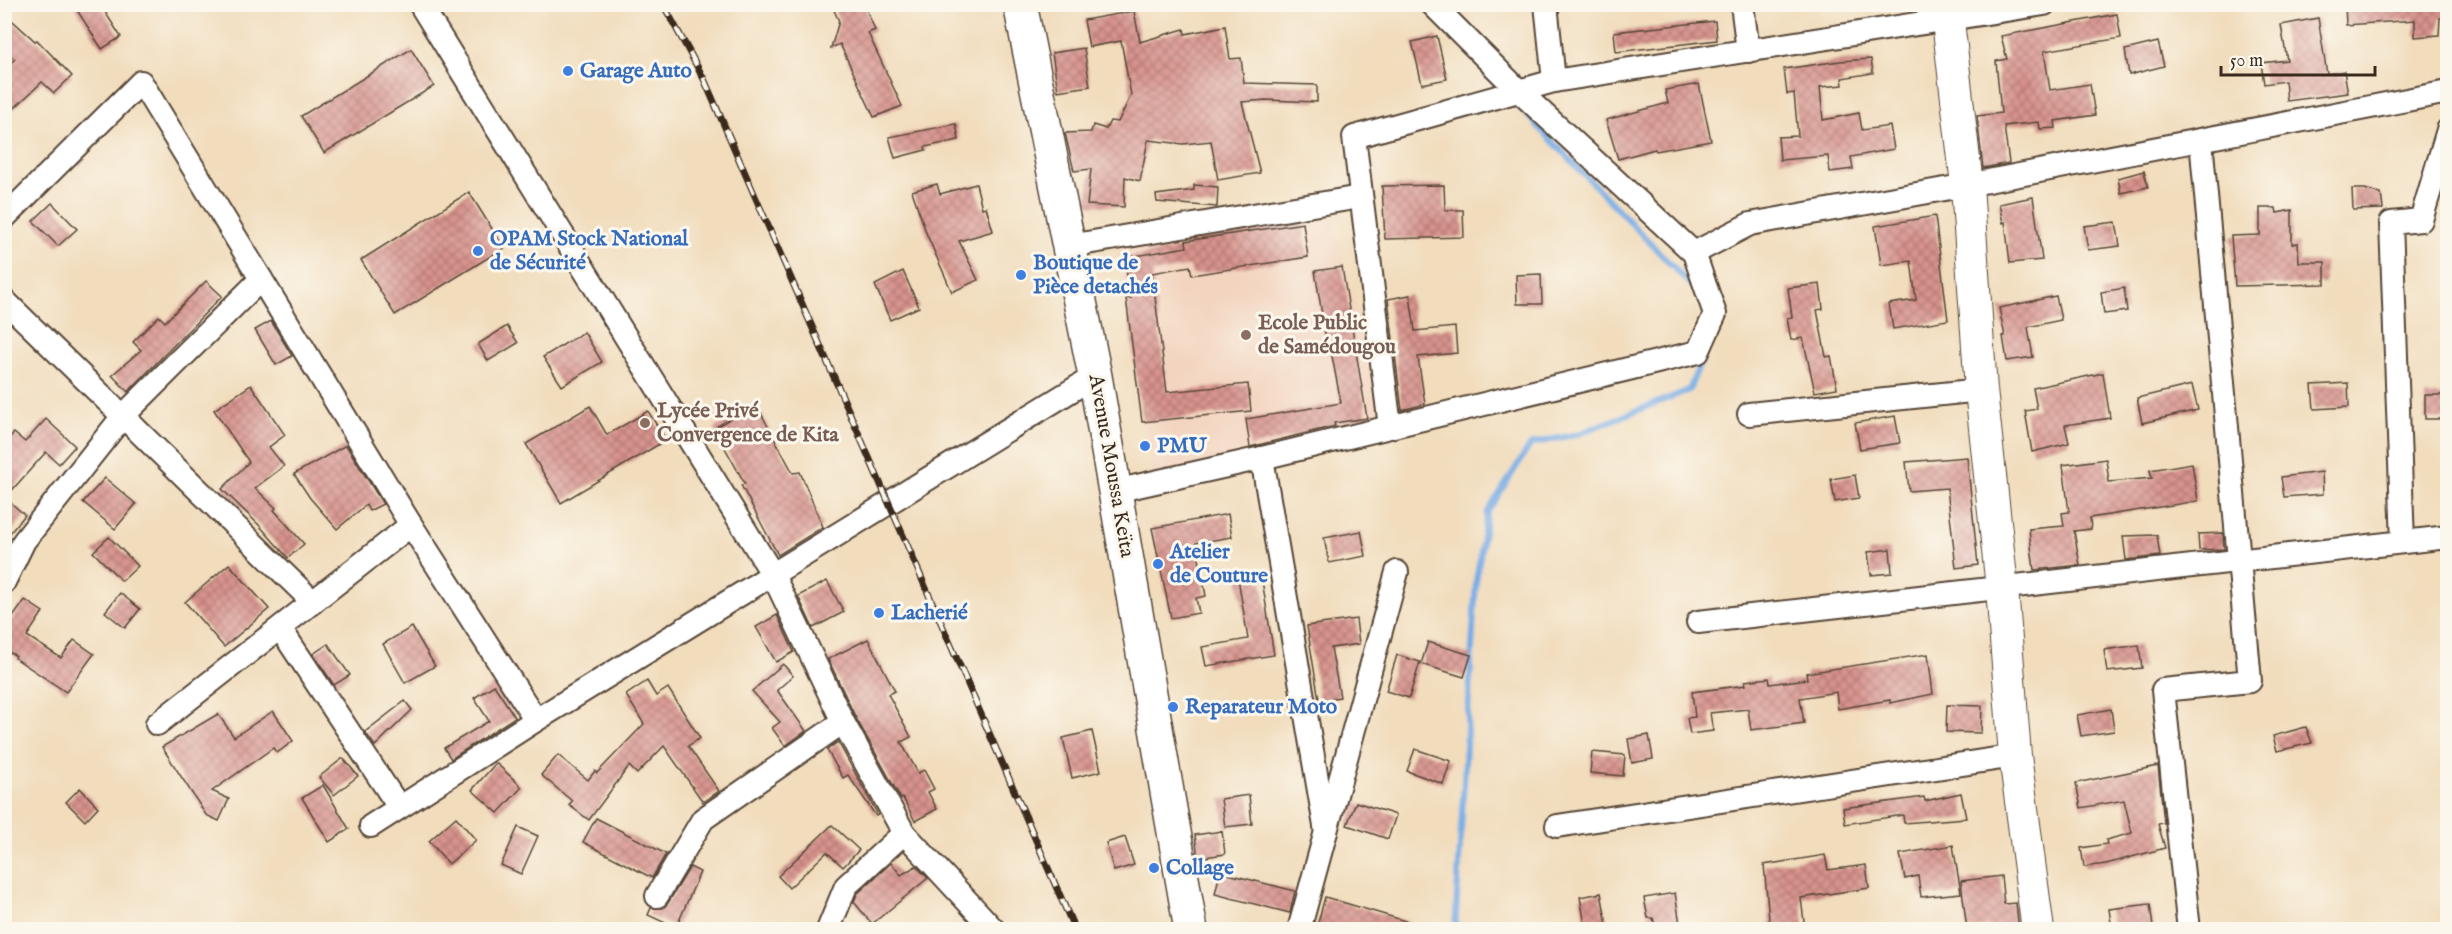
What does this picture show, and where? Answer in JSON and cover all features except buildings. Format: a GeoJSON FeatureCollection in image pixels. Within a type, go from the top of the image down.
{"type":"FeatureCollection","features":[{"type":"Feature","properties":{"kind":"main road","name":"Avenue Moussa Keïta"},"geometry":{"type":"LineString","coordinates":[[1020,4],[1095,376],[1191,930]]}},
{"type":"Feature","properties":{"kind":"street"},"geometry":{"type":"LineString","coordinates":[[420,4],[773,575],[843,722],[904,833],[994,930]]}},
{"type":"Feature","properties":{"kind":"street"},"geometry":{"type":"LineString","coordinates":[[1115,491],[1262,458],[1698,352],[1715,314],[1694,253],[1520,92],[1432,4]]}},
{"type":"Feature","properties":{"kind":"street"},"geometry":{"type":"LineString","coordinates":[[1546,4],[1554,81]]}},
{"type":"Feature","properties":{"kind":"street"},"geometry":{"type":"LineString","coordinates":[[1742,4],[1748,51]]}},
{"type":"Feature","properties":{"kind":"street"},"geometry":{"type":"LineString","coordinates":[[1390,427],[1354,137],[1554,81],[1748,51],[1947,12],[2044,4]]}},
{"type":"Feature","properties":{"kind":"street"},"geometry":{"type":"LineString","coordinates":[[1947,12],[1967,185],[1980,390],[2002,588],[2015,756],[2038,930]]}},
{"type":"Feature","properties":{"kind":"street"},"geometry":{"type":"LineString","coordinates":[[4,218],[141,82],[411,525],[536,720]]}},
{"type":"Feature","properties":{"kind":"street"},"geometry":{"type":"LineString","coordinates":[[1694,253],[1750,224],[1967,185],[2448,92]]}},
{"type":"Feature","properties":{"kind":"street"},"geometry":{"type":"LineString","coordinates":[[2403,542],[2391,222],[2421,220],[2448,130]]}},
{"type":"Feature","properties":{"kind":"street"},"geometry":{"type":"LineString","coordinates":[[2189,930],[2163,690],[2250,681],[2201,140]]}},
{"type":"Feature","properties":{"kind":"street"},"geometry":{"type":"LineString","coordinates":[[1069,246],[1360,197]]}},
{"type":"Feature","properties":{"kind":"street"},"geometry":{"type":"LineString","coordinates":[[4,582],[24,541],[123,416],[261,279]]}},
{"type":"Feature","properties":{"kind":"street"},"geometry":{"type":"LineString","coordinates":[[4,300],[313,602]]}},
{"type":"Feature","properties":{"kind":"street"},"geometry":{"type":"LineString","coordinates":[[371,826],[536,720],[1095,376]]}},
{"type":"Feature","properties":{"kind":"street"},"geometry":{"type":"LineString","coordinates":[[1749,414],[1980,390]]}},
{"type":"Feature","properties":{"kind":"street"},"geometry":{"type":"LineString","coordinates":[[1262,458],[1326,832]]}},
{"type":"Feature","properties":{"kind":"street"},"geometry":{"type":"LineString","coordinates":[[157,724],[411,525]]}},
{"type":"Feature","properties":{"kind":"street"},"geometry":{"type":"LineString","coordinates":[[1698,622],[2448,537]]}},
{"type":"Feature","properties":{"kind":"street"},"geometry":{"type":"LineString","coordinates":[[1299,930],[1397,572]]}},
{"type":"Feature","properties":{"kind":"street"},"geometry":{"type":"LineString","coordinates":[[280,628],[399,807]]}},
{"type":"Feature","properties":{"kind":"street"},"geometry":{"type":"LineString","coordinates":[[657,896],[703,819],[843,722]]}},
{"type":"Feature","properties":{"kind":"street"},"geometry":{"type":"LineString","coordinates":[[1557,826],[2015,756]]}},
{"type":"Feature","properties":{"kind":"street"},"geometry":{"type":"LineString","coordinates":[[828,930],[846,886],[904,833]]}},
{"type":"Feature","properties":{"kind":"shaded area","name":"Ecole Public de Samédougou"},"geometry":{"type":"Polygon","coordinates":[[[1334,216],[1382,426],[1153,476],[1116,243],[1334,216]]]}},
{"type":"Feature","properties":{"kind":"waterway"},"geometry":{"type":"LineString","coordinates":[[1510,97],[1700,295]]}},
{"type":"Feature","properties":{"kind":"waterway"},"geometry":{"type":"LineString","coordinates":[[1455,930],[1476,581],[1487,513],[1531,444],[1578,434],[1689,390],[1703,356]]}},
{"type":"Feature","properties":{"kind":"railway"},"geometry":{"type":"LineString","coordinates":[[663,4],[704,79],[1075,930]]}},
{"type":"Feature","properties":{"kind":"place","name":"Garage Auto"},"geometry":{"type":"Point","coordinates":[568,71]}},
{"type":"Feature","properties":{"kind":"place","name":"OPAM Stock National de Sécurité"},"geometry":{"type":"Point","coordinates":[478,251]}},
{"type":"Feature","properties":{"kind":"place","name":"Boutique de Pièce detachés"},"geometry":{"type":"Point","coordinates":[1021,275]}},
{"type":"Feature","properties":{"kind":"place","name":"Ecole Public de Samédougou"},"geometry":{"type":"Point","coordinates":[1246,335]}},
{"type":"Feature","properties":{"kind":"place","name":"Lycée Privé Convergence de Kita"},"geometry":{"type":"Point","coordinates":[645,423]}},
{"type":"Feature","properties":{"kind":"place","name":"PMU"},"geometry":{"type":"Point","coordinates":[1145,446]}},
{"type":"Feature","properties":{"kind":"place","name":"Atelier de Couture"},"geometry":{"type":"Point","coordinates":[1158,564]}},
{"type":"Feature","properties":{"kind":"place","name":"Lacherié"},"geometry":{"type":"Point","coordinates":[879,613]}},
{"type":"Feature","properties":{"kind":"place","name":"Reparateur Moto"},"geometry":{"type":"Point","coordinates":[1173,707]}},
{"type":"Feature","properties":{"kind":"place","name":"Collage"},"geometry":{"type":"Point","coordinates":[1154,868]}}]}
